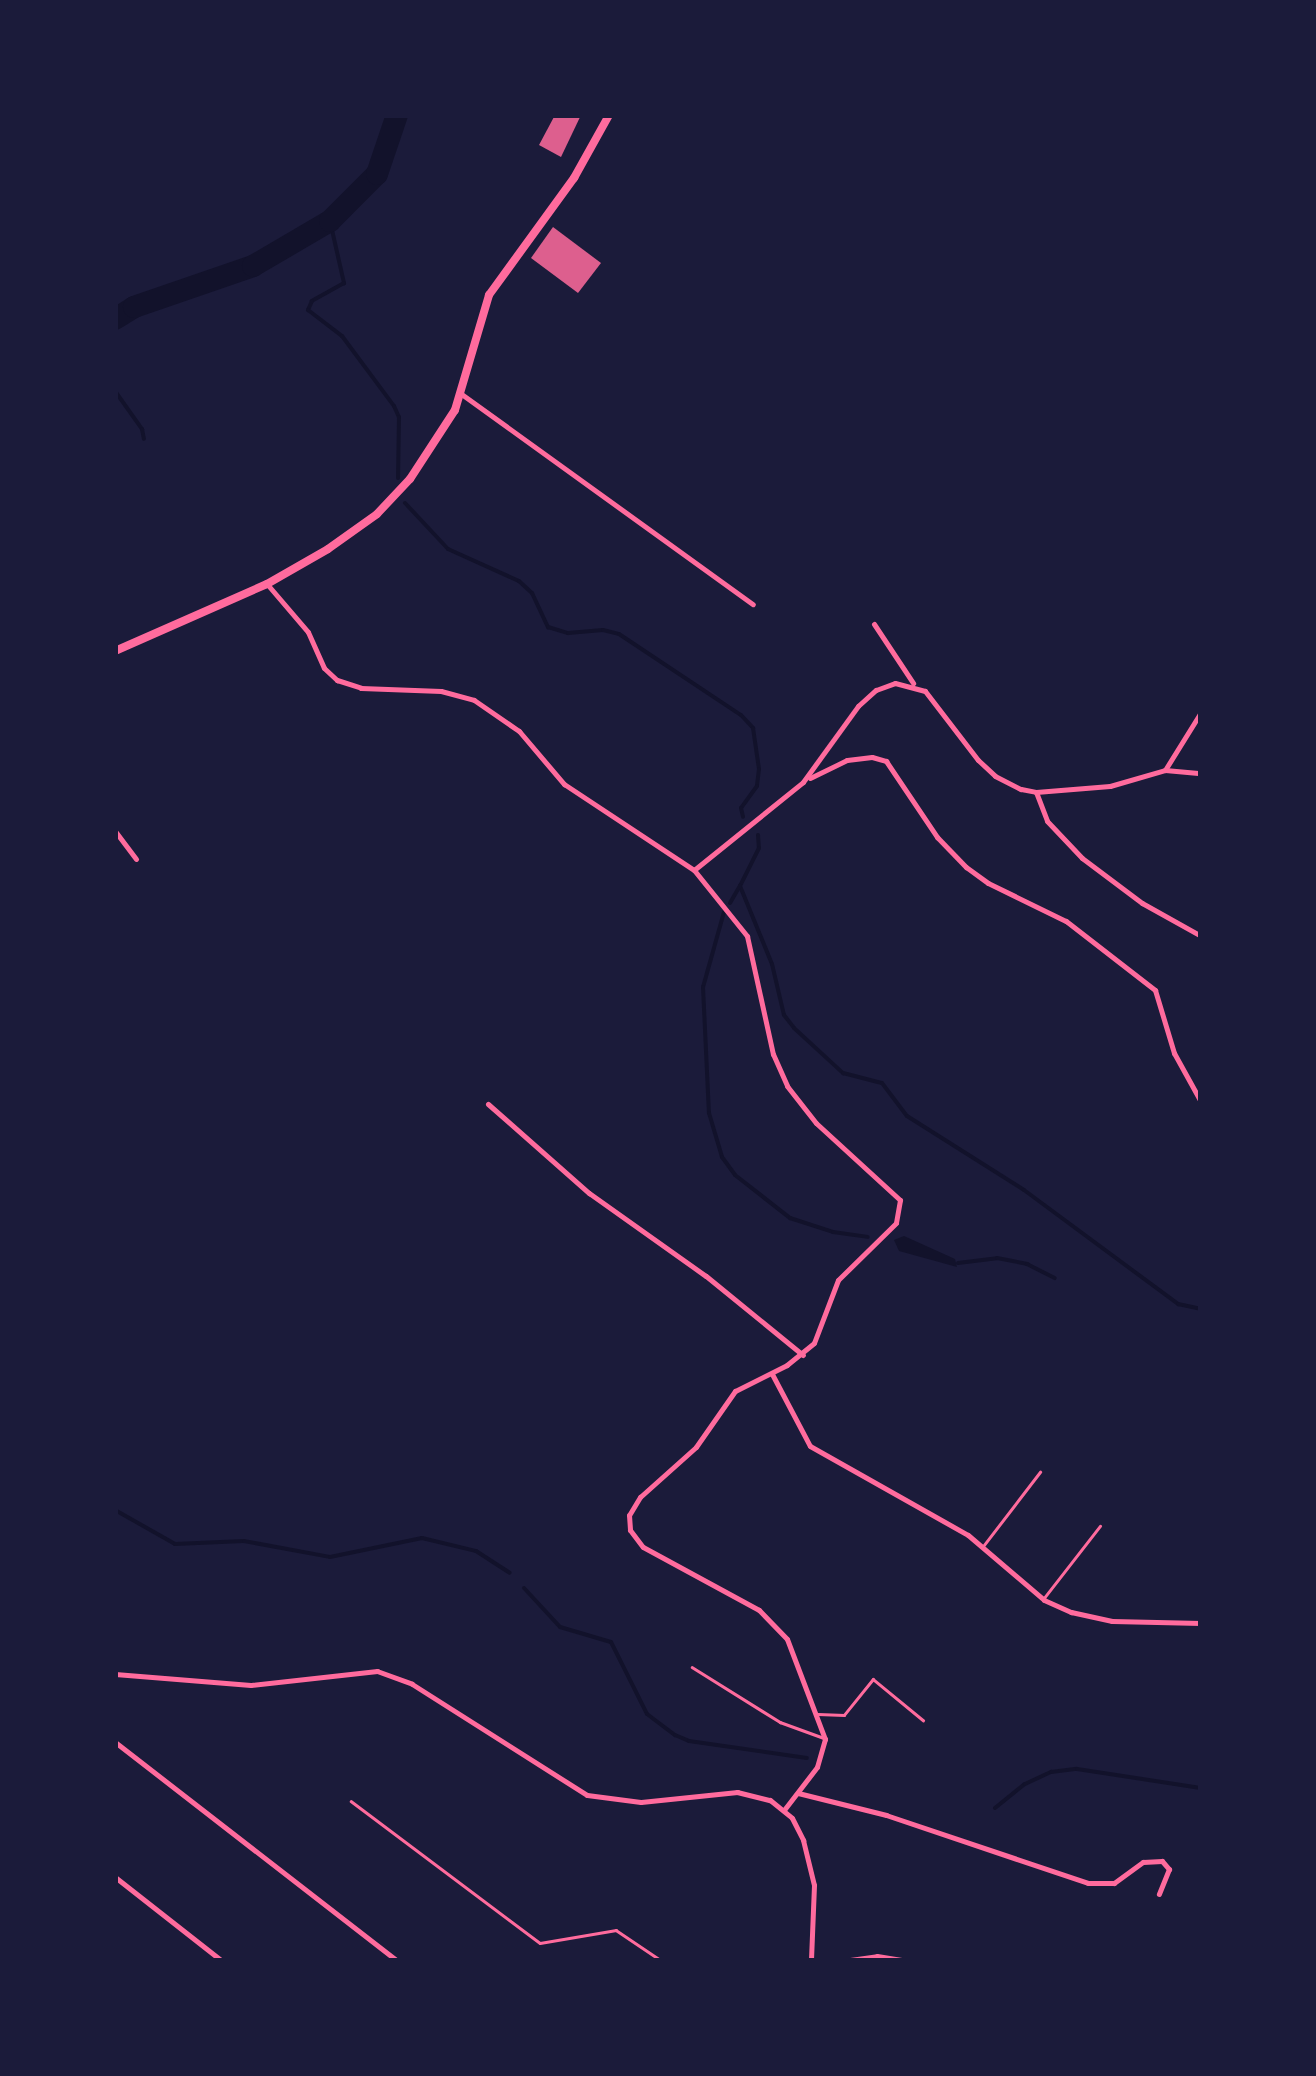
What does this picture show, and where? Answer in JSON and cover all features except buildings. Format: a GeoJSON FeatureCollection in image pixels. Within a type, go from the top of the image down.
{"type":"FeatureCollection","features":[{"type":"Feature","properties":{"kind":"main road"},"geometry":{"type":"LineString","coordinates":[[115,652],[267,584],[347,538],[390,501],[440,440],[460,393],[490,295],[574,178],[610,115]]}},
{"type":"Feature","properties":{"kind":"street"},"geometry":{"type":"LineString","coordinates":[[460,393],[753,604]]}},
{"type":"Feature","properties":{"kind":"street"},"geometry":{"type":"LineString","coordinates":[[267,584],[308,632],[324,668],[337,680],[356,687],[450,692],[484,705],[518,731],[564,784],[694,870],[737,919],[750,941],[773,1054],[786,1086],[816,1123],[890,1187],[901,1203],[892,1227],[838,1280],[820,1330],[803,1354],[732,1394],[696,1448],[637,1500],[628,1523],[643,1546],[775,1622],[787,1639],[825,1739],[822,1758],[784,1810]]}},
{"type":"Feature","properties":{"kind":"street"},"geometry":{"type":"LineString","coordinates":[[874,624],[915,685],[931,696],[995,776],[1036,792],[1110,786],[1165,770],[1201,772]]}},
{"type":"Feature","properties":{"kind":"street"},"geometry":{"type":"LineString","coordinates":[[803,782],[871,693],[895,683],[915,685]]}},
{"type":"Feature","properties":{"kind":"street"},"geometry":{"type":"LineString","coordinates":[[1165,770],[1201,712]]}},
{"type":"Feature","properties":{"kind":"street"},"geometry":{"type":"LineString","coordinates":[[694,870],[803,782],[847,760],[872,756],[886,761],[937,837],[966,866],[988,883],[1066,921],[1155,990],[1174,1053],[1201,1102]]}},
{"type":"Feature","properties":{"kind":"street"},"geometry":{"type":"LineString","coordinates":[[1036,792],[1047,822],[1082,858],[1142,904],[1201,936]]}},
{"type":"Feature","properties":{"kind":"street"},"geometry":{"type":"LineString","coordinates":[[115,831],[136,859]]}},
{"type":"Feature","properties":{"kind":"street"},"geometry":{"type":"LineString","coordinates":[[488,1104],[590,1193],[706,1276],[803,1354]]}},
{"type":"Feature","properties":{"kind":"street"},"geometry":{"type":"LineString","coordinates":[[772,1374],[800,1432],[814,1449],[913,1501],[984,1546],[1044,1600],[1070,1612],[1112,1621],[1201,1623]]}},
{"type":"Feature","properties":{"kind":"street"},"geometry":{"type":"LineString","coordinates":[[115,1674],[262,1685],[377,1671],[412,1684],[587,1796],[641,1802],[737,1792],[760,1796],[784,1810],[798,1828],[814,1885],[811,1961]]}},
{"type":"Feature","properties":{"kind":"street"},"geometry":{"type":"LineString","coordinates":[[115,1742],[397,1961]]}},
{"type":"Feature","properties":{"kind":"street"},"geometry":{"type":"LineString","coordinates":[[798,1793],[886,1815],[1088,1883],[1114,1883],[1143,1862],[1162,1861],[1169,1869],[1159,1894]]}},
{"type":"Feature","properties":{"kind":"street"},"geometry":{"type":"LineString","coordinates":[[115,1877],[222,1961]]}},
{"type":"Feature","properties":{"kind":"street"},"geometry":{"type":"LineString","coordinates":[[843,1961],[877,1956],[908,1961]]}},
{"type":"Feature","properties":{"kind":"lane"},"geometry":{"type":"LineString","coordinates":[[984,1546],[1040,1472]]}},
{"type":"Feature","properties":{"kind":"lane"},"geometry":{"type":"LineString","coordinates":[[1044,1600],[1100,1526]]}},
{"type":"Feature","properties":{"kind":"lane"},"geometry":{"type":"LineString","coordinates":[[692,1667],[780,1722],[825,1739]]}},
{"type":"Feature","properties":{"kind":"lane"},"geometry":{"type":"LineString","coordinates":[[818,1714],[844,1715],[873,1680],[923,1720]]}},
{"type":"Feature","properties":{"kind":"lane"},"geometry":{"type":"LineString","coordinates":[[351,1801],[540,1943],[616,1930],[662,1961]]}},
{"type":"Feature","properties":{"kind":"shaded area"},"geometry":{"type":"Polygon","coordinates":[[[904,1236],[955,1259],[957,1267],[899,1251],[894,1240],[904,1236]]]}},
{"type":"Feature","properties":{"kind":"waterway"},"geometry":{"type":"LineString","coordinates":[[115,319],[134,307],[253,266],[330,221],[377,174],[397,115]]}},
{"type":"Feature","properties":{"kind":"waterway"},"geometry":{"type":"LineString","coordinates":[[330,221],[344,283],[312,301],[308,310],[342,336],[394,406],[399,417],[398,478]]}},
{"type":"Feature","properties":{"kind":"waterway"},"geometry":{"type":"LineString","coordinates":[[115,391],[142,429],[144,439]]}},
{"type":"Feature","properties":{"kind":"waterway"},"geometry":{"type":"LineString","coordinates":[[405,503],[448,549],[519,581],[532,593],[548,627],[568,633],[603,630],[619,634],[741,715],[753,728],[759,769],[757,786],[741,808],[743,817]]}},
{"type":"Feature","properties":{"kind":"waterway"},"geometry":{"type":"LineString","coordinates":[[758,835],[759,848],[740,886],[772,964],[784,1015],[794,1028],[843,1073],[882,1083],[907,1116],[1024,1190],[1178,1304],[1201,1309]]}},
{"type":"Feature","properties":{"kind":"waterway"},"geometry":{"type":"LineString","coordinates":[[730,903],[740,886]]}},
{"type":"Feature","properties":{"kind":"waterway"},"geometry":{"type":"LineString","coordinates":[[724,912],[703,987],[709,1113],[722,1157],[735,1175],[790,1218],[833,1232],[868,1237]]}},
{"type":"Feature","properties":{"kind":"waterway"},"geometry":{"type":"LineString","coordinates":[[958,1263],[997,1258],[1027,1264],[1055,1278]]}},
{"type":"Feature","properties":{"kind":"waterway"},"geometry":{"type":"LineString","coordinates":[[115,1510],[175,1544],[244,1541],[330,1557],[422,1538],[476,1551],[510,1573]]}},
{"type":"Feature","properties":{"kind":"waterway"},"geometry":{"type":"LineString","coordinates":[[524,1588],[560,1627],[611,1642],[647,1714],[675,1735],[689,1741],[807,1758]]}},
{"type":"Feature","properties":{"kind":"waterway"},"geometry":{"type":"LineString","coordinates":[[995,1808],[1025,1784],[1051,1772],[1077,1769],[1201,1788]]}}]}
